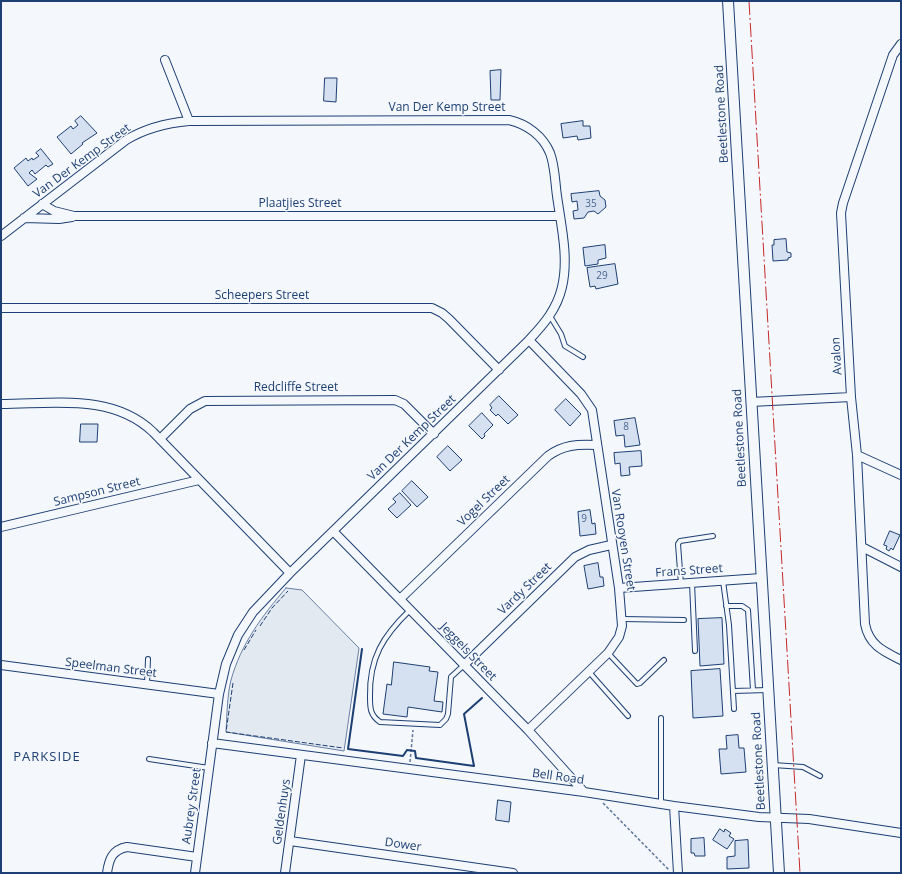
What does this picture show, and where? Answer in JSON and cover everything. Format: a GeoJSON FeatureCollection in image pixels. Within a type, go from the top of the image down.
{"type":"FeatureCollection","features":[{"type":"Feature","properties":{"kind":"street","name":"Beetlestone Road"},"geometry":{"type":"LineString","coordinates":[[728,1],[779,873]]}},
{"type":"Feature","properties":{"kind":"street","name":"Avalon"},"geometry":{"type":"LineString","coordinates":[[901,44],[893,54],[841,208],[851,397],[857,455],[864,617],[867,634],[876,647],[901,660]]}},
{"type":"Feature","properties":{"kind":"street"},"geometry":{"type":"LineString","coordinates":[[165,60],[189,121]]}},
{"type":"Feature","properties":{"kind":"street","name":"Van Der Kemp Street"},"geometry":{"type":"LineString","coordinates":[[1,236],[126,140],[136,134],[159,125],[189,121],[479,119],[515,122],[535,133],[550,154],[560,216],[564,258],[564,276],[560,296],[550,316],[529,340],[499,370],[262,602],[238,635],[226,664],[219,694],[212,743]]}},
{"type":"Feature","properties":{"kind":"street","name":"Plaatjies Street"},"geometry":{"type":"LineString","coordinates":[[42,204],[54,211],[72,216],[560,216]]}},
{"type":"Feature","properties":{"kind":"street"},"geometry":{"type":"LineString","coordinates":[[24,218],[59,219],[72,216]]}},
{"type":"Feature","properties":{"kind":"street","name":"Scheepers Street"},"geometry":{"type":"LineString","coordinates":[[1,308],[432,308],[442,313],[449,319],[499,370]]}},
{"type":"Feature","properties":{"kind":"street","name":"Van Rooyen Street"},"geometry":{"type":"LineString","coordinates":[[528,730],[608,653],[619,637],[622,619],[619,588],[611,545],[593,417],[588,403],[529,340]]}},
{"type":"Feature","properties":{"kind":"street"},"geometry":{"type":"LineString","coordinates":[[751,402],[851,397]]}},
{"type":"Feature","properties":{"kind":"street","name":"Redcliffe Street"},"geometry":{"type":"LineString","coordinates":[[160,438],[190,409],[205,401],[395,400],[404,404],[434,434]]}},
{"type":"Feature","properties":{"kind":"street"},"geometry":{"type":"LineString","coordinates":[[1,404],[91,404],[105,406],[130,414],[147,426],[160,438],[290,573]]}},
{"type":"Feature","properties":{"kind":"street","name":"Vogel Street"},"geometry":{"type":"LineString","coordinates":[[400,599],[548,456],[556,450],[568,446],[596,445]]}},
{"type":"Feature","properties":{"kind":"street"},"geometry":{"type":"LineString","coordinates":[[857,455],[901,475]]}},
{"type":"Feature","properties":{"kind":"street","name":"Sampson Street"},"geometry":{"type":"LineString","coordinates":[[1,527],[199,480]]}},
{"type":"Feature","properties":{"kind":"street","name":"Jeggels Street"},"geometry":{"type":"LineString","coordinates":[[334,531],[528,730],[584,792]]}},
{"type":"Feature","properties":{"kind":"street","name":"Vardy Street"},"geometry":{"type":"LineString","coordinates":[[464,664],[575,557],[589,550],[611,545]]}},
{"type":"Feature","properties":{"kind":"street"},"geometry":{"type":"LineString","coordinates":[[862,548],[901,567]]}},
{"type":"Feature","properties":{"kind":"street","name":"Frans Street"},"geometry":{"type":"LineString","coordinates":[[619,588],[761,578]]}},
{"type":"Feature","properties":{"kind":"street","name":"Speelman Street"},"geometry":{"type":"LineString","coordinates":[[1,665],[219,694]]}},
{"type":"Feature","properties":{"kind":"street","name":"Bell Road"},"geometry":{"type":"LineString","coordinates":[[212,743],[584,792],[674,806],[776,818],[809,819],[901,832]]}},
{"type":"Feature","properties":{"kind":"street","name":"Aubrey Street"},"geometry":{"type":"LineString","coordinates":[[195,873],[212,743]]}},
{"type":"Feature","properties":{"kind":"street","name":"Geldenhuys"},"geometry":{"type":"LineString","coordinates":[[286,873],[302,755]]}},
{"type":"Feature","properties":{"kind":"street"},"geometry":{"type":"LineString","coordinates":[[674,806],[678,873]]}},
{"type":"Feature","properties":{"kind":"street","name":"Dower"},"geometry":{"type":"LineString","coordinates":[[290,841],[513,873]]}},
{"type":"Feature","properties":{"kind":"street"},"geometry":{"type":"LineString","coordinates":[[107,873],[108,862],[112,855],[121,848],[127,847],[197,857]]}},
{"type":"Feature","properties":{"kind":"lane"},"geometry":{"type":"LineString","coordinates":[[550,316],[561,334],[565,346],[583,357]]}},
{"type":"Feature","properties":{"kind":"lane"},"geometry":{"type":"LineString","coordinates":[[681,584],[678,544],[680,541],[713,536]]}},
{"type":"Feature","properties":{"kind":"lane"},"geometry":{"type":"LineString","coordinates":[[722,581],[726,606],[734,709]]}},
{"type":"Feature","properties":{"kind":"lane"},"geometry":{"type":"LineString","coordinates":[[692,583],[695,651]]}},
{"type":"Feature","properties":{"kind":"lane"},"geometry":{"type":"LineString","coordinates":[[726,606],[742,606],[748,610],[753,690]]}},
{"type":"Feature","properties":{"kind":"lane"},"geometry":{"type":"LineString","coordinates":[[410,610],[390,630],[373,663],[371,672],[370,708],[375,718],[380,722],[440,725],[446,719],[451,677],[464,664]]}},
{"type":"Feature","properties":{"kind":"lane"},"geometry":{"type":"LineString","coordinates":[[622,619],[684,620]]}},
{"type":"Feature","properties":{"kind":"lane"},"geometry":{"type":"LineString","coordinates":[[608,653],[637,684],[664,660]]}},
{"type":"Feature","properties":{"kind":"lane"},"geometry":{"type":"LineString","coordinates":[[146,684],[148,659]]}},
{"type":"Feature","properties":{"kind":"lane"},"geometry":{"type":"LineString","coordinates":[[589,672],[628,716]]}},
{"type":"Feature","properties":{"kind":"lane"},"geometry":{"type":"LineString","coordinates":[[733,691],[768,690]]}},
{"type":"Feature","properties":{"kind":"lane"},"geometry":{"type":"LineString","coordinates":[[661,718],[661,804]]}},
{"type":"Feature","properties":{"kind":"lane"},"geometry":{"type":"LineString","coordinates":[[149,759],[209,768]]}},
{"type":"Feature","properties":{"kind":"lane"},"geometry":{"type":"LineString","coordinates":[[772,765],[803,767],[820,776]]}},
{"type":"Feature","properties":{"kind":"path"},"geometry":{"type":"LineString","coordinates":[[410,758],[413,724]]}},
{"type":"Feature","properties":{"kind":"path"},"geometry":{"type":"LineString","coordinates":[[594,794],[672,873]]}},
{"type":"Feature","properties":{"kind":"shaded area"},"geometry":{"type":"Polygon","coordinates":[[[286,588],[302,590],[359,648],[344,751],[226,732],[227,706],[231,680],[240,654],[253,631],[286,588]]]}},
{"type":"Feature","properties":{"kind":"building"},"geometry":{"type":"Polygon","coordinates":[[[501,70],[500,100],[491,100],[490,71],[501,70]]]}},
{"type":"Feature","properties":{"kind":"building"},"geometry":{"type":"Polygon","coordinates":[[[325,78],[337,78],[336,102],[324,101],[325,78]]]}},
{"type":"Feature","properties":{"kind":"building"},"geometry":{"type":"Polygon","coordinates":[[[81,116],[97,133],[82,143],[83,144],[71,154],[57,137],[71,126],[73,129],[78,125],[75,121],[81,116]]]}},
{"type":"Feature","properties":{"kind":"building"},"geometry":{"type":"Polygon","coordinates":[[[583,121],[583,126],[590,126],[591,138],[578,140],[577,136],[563,138],[561,124],[583,121]]]}},
{"type":"Feature","properties":{"kind":"building"},"geometry":{"type":"Polygon","coordinates":[[[41,149],[53,164],[48,167],[46,165],[35,174],[32,170],[29,173],[37,179],[28,186],[14,168],[26,158],[28,161],[39,156],[36,153],[41,149]]]}},
{"type":"Feature","properties":{"kind":"building"},"geometry":{"type":"Polygon","coordinates":[[[599,191],[600,196],[605,200],[606,207],[598,214],[594,211],[588,212],[584,218],[574,219],[573,211],[578,210],[577,201],[572,202],[571,194],[599,191]]]}},
{"type":"Feature","properties":{"kind":"building"},"geometry":{"type":"Polygon","coordinates":[[[786,239],[787,252],[791,253],[791,257],[788,258],[788,260],[773,261],[772,245],[774,245],[774,240],[786,239]]]}},
{"type":"Feature","properties":{"kind":"building"},"geometry":{"type":"Polygon","coordinates":[[[605,245],[606,258],[598,260],[598,264],[585,266],[583,248],[605,245]]]}},
{"type":"Feature","properties":{"kind":"building"},"geometry":{"type":"Polygon","coordinates":[[[615,264],[618,284],[596,289],[595,286],[590,287],[587,268],[615,264]]]}},
{"type":"Feature","properties":{"kind":"building"},"geometry":{"type":"Polygon","coordinates":[[[499,396],[518,415],[508,424],[498,414],[496,416],[490,410],[492,408],[490,405],[499,396]]]}},
{"type":"Feature","properties":{"kind":"building"},"geometry":{"type":"Polygon","coordinates":[[[566,399],[581,414],[570,426],[555,410],[566,399]]]}},
{"type":"Feature","properties":{"kind":"building"},"geometry":{"type":"Polygon","coordinates":[[[482,413],[493,425],[484,434],[485,436],[482,439],[469,426],[482,413]]]}},
{"type":"Feature","properties":{"kind":"building"},"geometry":{"type":"Polygon","coordinates":[[[635,418],[640,445],[625,447],[624,435],[616,436],[614,421],[635,418]]]}},
{"type":"Feature","properties":{"kind":"building"},"geometry":{"type":"Polygon","coordinates":[[[81,424],[98,424],[97,442],[80,442],[81,424]]]}},
{"type":"Feature","properties":{"kind":"building"},"geometry":{"type":"Polygon","coordinates":[[[448,446],[462,460],[450,471],[437,457],[448,446]]]}},
{"type":"Feature","properties":{"kind":"building"},"geometry":{"type":"Polygon","coordinates":[[[641,451],[642,466],[629,467],[630,475],[621,476],[620,463],[615,464],[614,453],[641,451]]]}},
{"type":"Feature","properties":{"kind":"building"},"geometry":{"type":"Polygon","coordinates":[[[412,481],[428,497],[417,507],[402,491],[412,481]]]}},
{"type":"Feature","properties":{"kind":"building"},"geometry":{"type":"Polygon","coordinates":[[[400,493],[411,505],[397,518],[388,509],[396,502],[393,499],[400,493]]]}},
{"type":"Feature","properties":{"kind":"building"},"geometry":{"type":"Polygon","coordinates":[[[590,510],[592,524],[595,523],[596,534],[580,536],[578,512],[590,510]]]}},
{"type":"Feature","properties":{"kind":"building"},"geometry":{"type":"Polygon","coordinates":[[[890,531],[900,535],[893,550],[891,548],[889,551],[886,549],[887,546],[884,545],[890,531]]]}},
{"type":"Feature","properties":{"kind":"building"},"geometry":{"type":"Polygon","coordinates":[[[598,563],[600,577],[603,577],[604,586],[588,589],[584,566],[598,563]]]}},
{"type":"Feature","properties":{"kind":"building"},"geometry":{"type":"Polygon","coordinates":[[[722,618],[724,664],[700,666],[698,619],[722,618]]]}},
{"type":"Feature","properties":{"kind":"building"},"geometry":{"type":"Polygon","coordinates":[[[394,662],[430,667],[429,671],[438,672],[434,701],[443,702],[442,712],[408,707],[407,717],[383,714],[387,684],[391,685],[394,662]]]}},
{"type":"Feature","properties":{"kind":"building"},"geometry":{"type":"Polygon","coordinates":[[[720,669],[723,716],[693,718],[691,671],[720,669]]]}},
{"type":"Feature","properties":{"kind":"building"},"geometry":{"type":"Polygon","coordinates":[[[738,735],[739,748],[744,748],[746,772],[721,774],[719,749],[727,749],[726,736],[738,735]]]}},
{"type":"Feature","properties":{"kind":"building"},"geometry":{"type":"Polygon","coordinates":[[[498,800],[511,802],[509,822],[496,820],[498,800]]]}},
{"type":"Feature","properties":{"kind":"building"},"geometry":{"type":"Polygon","coordinates":[[[720,829],[724,832],[725,829],[731,833],[729,836],[734,839],[727,849],[713,840],[720,829]]]}},
{"type":"Feature","properties":{"kind":"building"},"geometry":{"type":"Polygon","coordinates":[[[704,838],[705,856],[695,856],[694,853],[691,853],[691,839],[704,838]]]}},
{"type":"Feature","properties":{"kind":"building"},"geometry":{"type":"Polygon","coordinates":[[[748,840],[749,868],[727,869],[727,857],[735,856],[735,841],[748,840]]]}},
{"type":"Feature","properties":{"kind":"fence"},"geometry":{"type":"LineString","coordinates":[[260,626],[272,608],[288,591]]}},
{"type":"Feature","properties":{"kind":"fence"},"geometry":{"type":"LineString","coordinates":[[244,650],[256,630]]}},
{"type":"Feature","properties":{"kind":"fence"},"geometry":{"type":"LineString","coordinates":[[233,683],[226,732],[343,748]]}},
{"type":"Feature","properties":{"kind":"wall"},"geometry":{"type":"LineString","coordinates":[[362,649],[348,749],[403,756],[407,750],[415,751],[416,758],[474,766],[464,714],[482,698]]}},
{"type":"Feature","properties":{"kind":"power"},"geometry":{"type":"LineString","coordinates":[[749,1],[800,873]]}},
{"type":"Feature","properties":{"kind":"district","name":"PARKSIDE"},"geometry":{"type":"Point","coordinates":[47,757]}}]}
